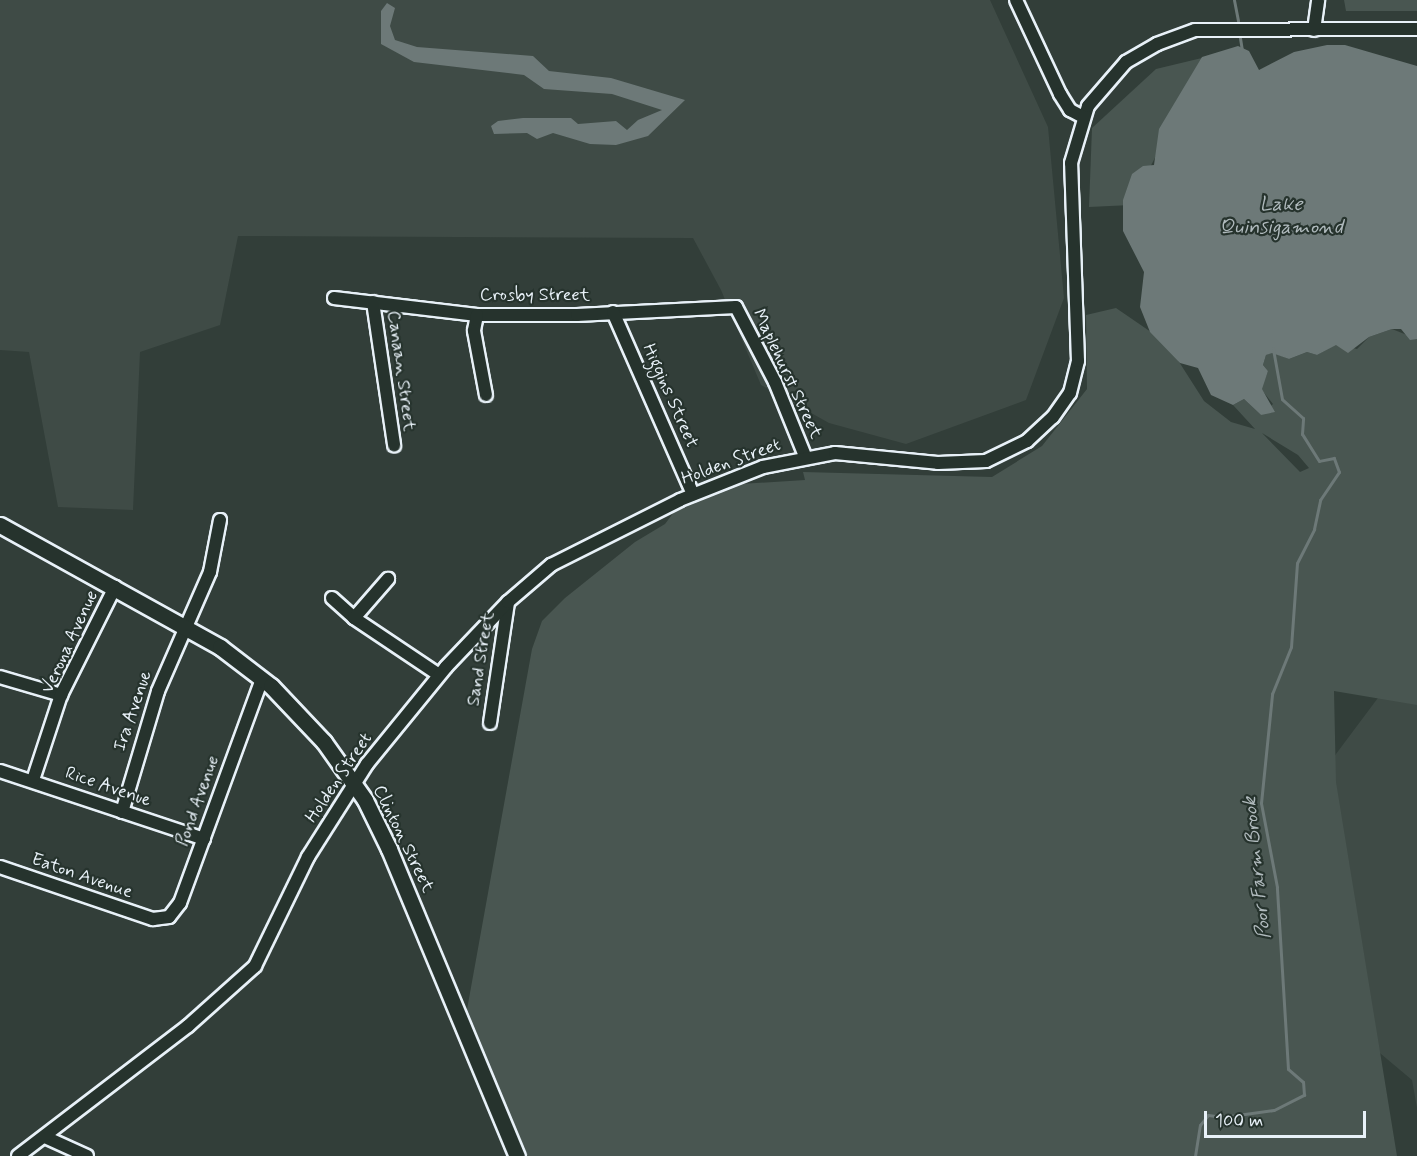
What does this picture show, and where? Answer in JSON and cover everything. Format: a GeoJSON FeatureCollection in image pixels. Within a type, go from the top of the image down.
{"type":"FeatureCollection","features":[{"type":"Feature","properties":{"kind":"main road","name":"Clinton Street"},"geometry":{"type":"LineString","coordinates":[[0,525],[186,625],[262,679],[324,742],[365,800],[412,900],[517,1156]]}},
{"type":"Feature","properties":{"kind":"street"},"geometry":{"type":"LineString","coordinates":[[1016,0],[1060,94],[1070,110],[1083,117]]}},
{"type":"Feature","properties":{"kind":"street"},"geometry":{"type":"LineString","coordinates":[[1314,30],[1318,0]]}},
{"type":"Feature","properties":{"kind":"street","name":"Holden Street"},"geometry":{"type":"LineString","coordinates":[[18,1156],[188,1026],[255,966],[308,857],[354,785],[439,675],[508,602],[572,552],[693,494],[752,470],[805,456],[850,453],[938,463],[986,460],[1027,441],[1058,411],[1070,393],[1078,360],[1071,163],[1083,117],[1100,89],[1126,62],[1182,33],[1417,29]]}},
{"type":"Feature","properties":{"kind":"street","name":"Crosby Street"},"geometry":{"type":"LineString","coordinates":[[334,298],[477,315],[736,307]]}},
{"type":"Feature","properties":{"kind":"street","name":"Canaan Street"},"geometry":{"type":"LineString","coordinates":[[373,302],[394,445]]}},
{"type":"Feature","properties":{"kind":"street","name":"Maplehurst Street"},"geometry":{"type":"LineString","coordinates":[[736,307],[775,382],[805,456]]}},
{"type":"Feature","properties":{"kind":"street","name":"Higgins Street"},"geometry":{"type":"LineString","coordinates":[[613,312],[693,494]]}},
{"type":"Feature","properties":{"kind":"street"},"geometry":{"type":"LineString","coordinates":[[477,315],[474,331],[486,395]]}},
{"type":"Feature","properties":{"kind":"street","name":"Ira Avenue"},"geometry":{"type":"LineString","coordinates":[[122,812],[143,734],[186,625],[210,572],[220,520]]}},
{"type":"Feature","properties":{"kind":"street"},"geometry":{"type":"LineString","coordinates":[[354,618],[388,579]]}},
{"type":"Feature","properties":{"kind":"street","name":"Verona Avenue"},"geometry":{"type":"LineString","coordinates":[[33,780],[61,695],[115,587]]}},
{"type":"Feature","properties":{"kind":"street"},"geometry":{"type":"LineString","coordinates":[[332,598],[354,618],[439,675]]}},
{"type":"Feature","properties":{"kind":"street","name":"Sand Street"},"geometry":{"type":"LineString","coordinates":[[490,723],[508,602]]}},
{"type":"Feature","properties":{"kind":"street"},"geometry":{"type":"LineString","coordinates":[[0,677],[61,695]]}},
{"type":"Feature","properties":{"kind":"street","name":"Pond Avenue"},"geometry":{"type":"LineString","coordinates":[[153,919],[168,917],[176,910],[262,679]]}},
{"type":"Feature","properties":{"kind":"street","name":"Rice Avenue"},"geometry":{"type":"LineString","coordinates":[[0,771],[33,780],[204,839]]}},
{"type":"Feature","properties":{"kind":"street","name":"Eaton Avenue"},"geometry":{"type":"LineString","coordinates":[[0,867],[153,919]]}},
{"type":"Feature","properties":{"kind":"street"},"geometry":{"type":"LineString","coordinates":[[45,1137],[87,1156]]}},
{"type":"Feature","properties":{"kind":"shaded area"},"geometry":{"type":"Polygon","coordinates":[[[0,0],[990,0],[1048,127],[1064,298],[1026,400],[906,444],[829,423],[761,385],[721,290],[693,238],[238,236],[220,325],[140,352],[133,510],[58,507],[29,352],[0,350],[0,0]]]}},
{"type":"Feature","properties":{"kind":"shaded area"},"geometry":{"type":"Polygon","coordinates":[[[1344,0],[1417,0],[1417,11],[1346,11],[1344,0]]]}},
{"type":"Feature","properties":{"kind":"shaded area"},"geometry":{"type":"Polygon","coordinates":[[[1206,57],[1131,205],[1089,207],[1092,128],[1156,69],[1206,57]]]}},
{"type":"Feature","properties":{"kind":"shaded area"},"geometry":{"type":"Polygon","coordinates":[[[1116,308],[1167,343],[1204,401],[1231,422],[1255,429],[1233,405],[1244,399],[1261,415],[1273,404],[1261,389],[1268,371],[1263,365],[1266,355],[1272,352],[1289,359],[1307,352],[1317,355],[1336,344],[1357,349],[1369,337],[1392,329],[1417,339],[1417,705],[1334,691],[1336,782],[1397,1156],[528,1156],[466,1015],[532,649],[542,621],[565,598],[635,542],[665,524],[674,512],[740,484],[805,480],[803,472],[992,477],[1042,446],[1087,389],[1086,315],[1116,308]],[[1262,433],[1300,472],[1309,468],[1298,455],[1262,433]]]}},
{"type":"Feature","properties":{"kind":"shaded area"},"geometry":{"type":"Polygon","coordinates":[[[1413,651],[1417,652],[1417,1108],[1412,1080],[1356,1033],[1333,758],[1413,651]]]}},
{"type":"Feature","properties":{"kind":"water"},"geometry":{"type":"Polygon","coordinates":[[[387,3],[395,8],[390,26],[395,40],[417,47],[533,56],[549,71],[611,78],[685,100],[648,136],[616,145],[590,144],[553,133],[537,139],[527,133],[494,134],[491,126],[498,121],[523,118],[571,118],[578,124],[616,121],[627,130],[638,120],[662,110],[612,94],[544,89],[524,75],[414,62],[381,44],[381,11],[387,3]]]}},
{"type":"Feature","properties":{"kind":"water","name":"Lake Quinsigamond"},"geometry":{"type":"Polygon","coordinates":[[[1327,45],[1345,45],[1417,66],[1417,339],[1410,340],[1401,329],[1392,329],[1369,337],[1348,353],[1336,345],[1317,355],[1307,352],[1289,359],[1272,353],[1266,355],[1263,365],[1268,371],[1262,389],[1275,412],[1261,415],[1244,399],[1233,405],[1211,395],[1198,368],[1180,363],[1150,332],[1140,307],[1144,272],[1123,231],[1123,200],[1132,174],[1143,166],[1154,165],[1159,129],[1202,57],[1238,46],[1249,51],[1259,70],[1294,52],[1327,45]]]}},
{"type":"Feature","properties":{"kind":"waterway"},"geometry":{"type":"LineString","coordinates":[[1234,0],[1238,21]]}},
{"type":"Feature","properties":{"kind":"waterway"},"geometry":{"type":"LineString","coordinates":[[1240,38],[1242,51]]}},
{"type":"Feature","properties":{"kind":"waterway","name":"Poor Farm Brook"},"geometry":{"type":"LineString","coordinates":[[1195,1156],[1200,1125],[1208,1115],[1223,1117],[1274,1110],[1304,1095],[1303,1082],[1288,1069],[1277,887],[1261,803],[1272,694],[1291,647],[1297,563],[1314,529],[1320,500],[1339,472],[1334,458],[1319,461],[1302,434],[1303,418],[1282,399],[1273,349]]}}]}
